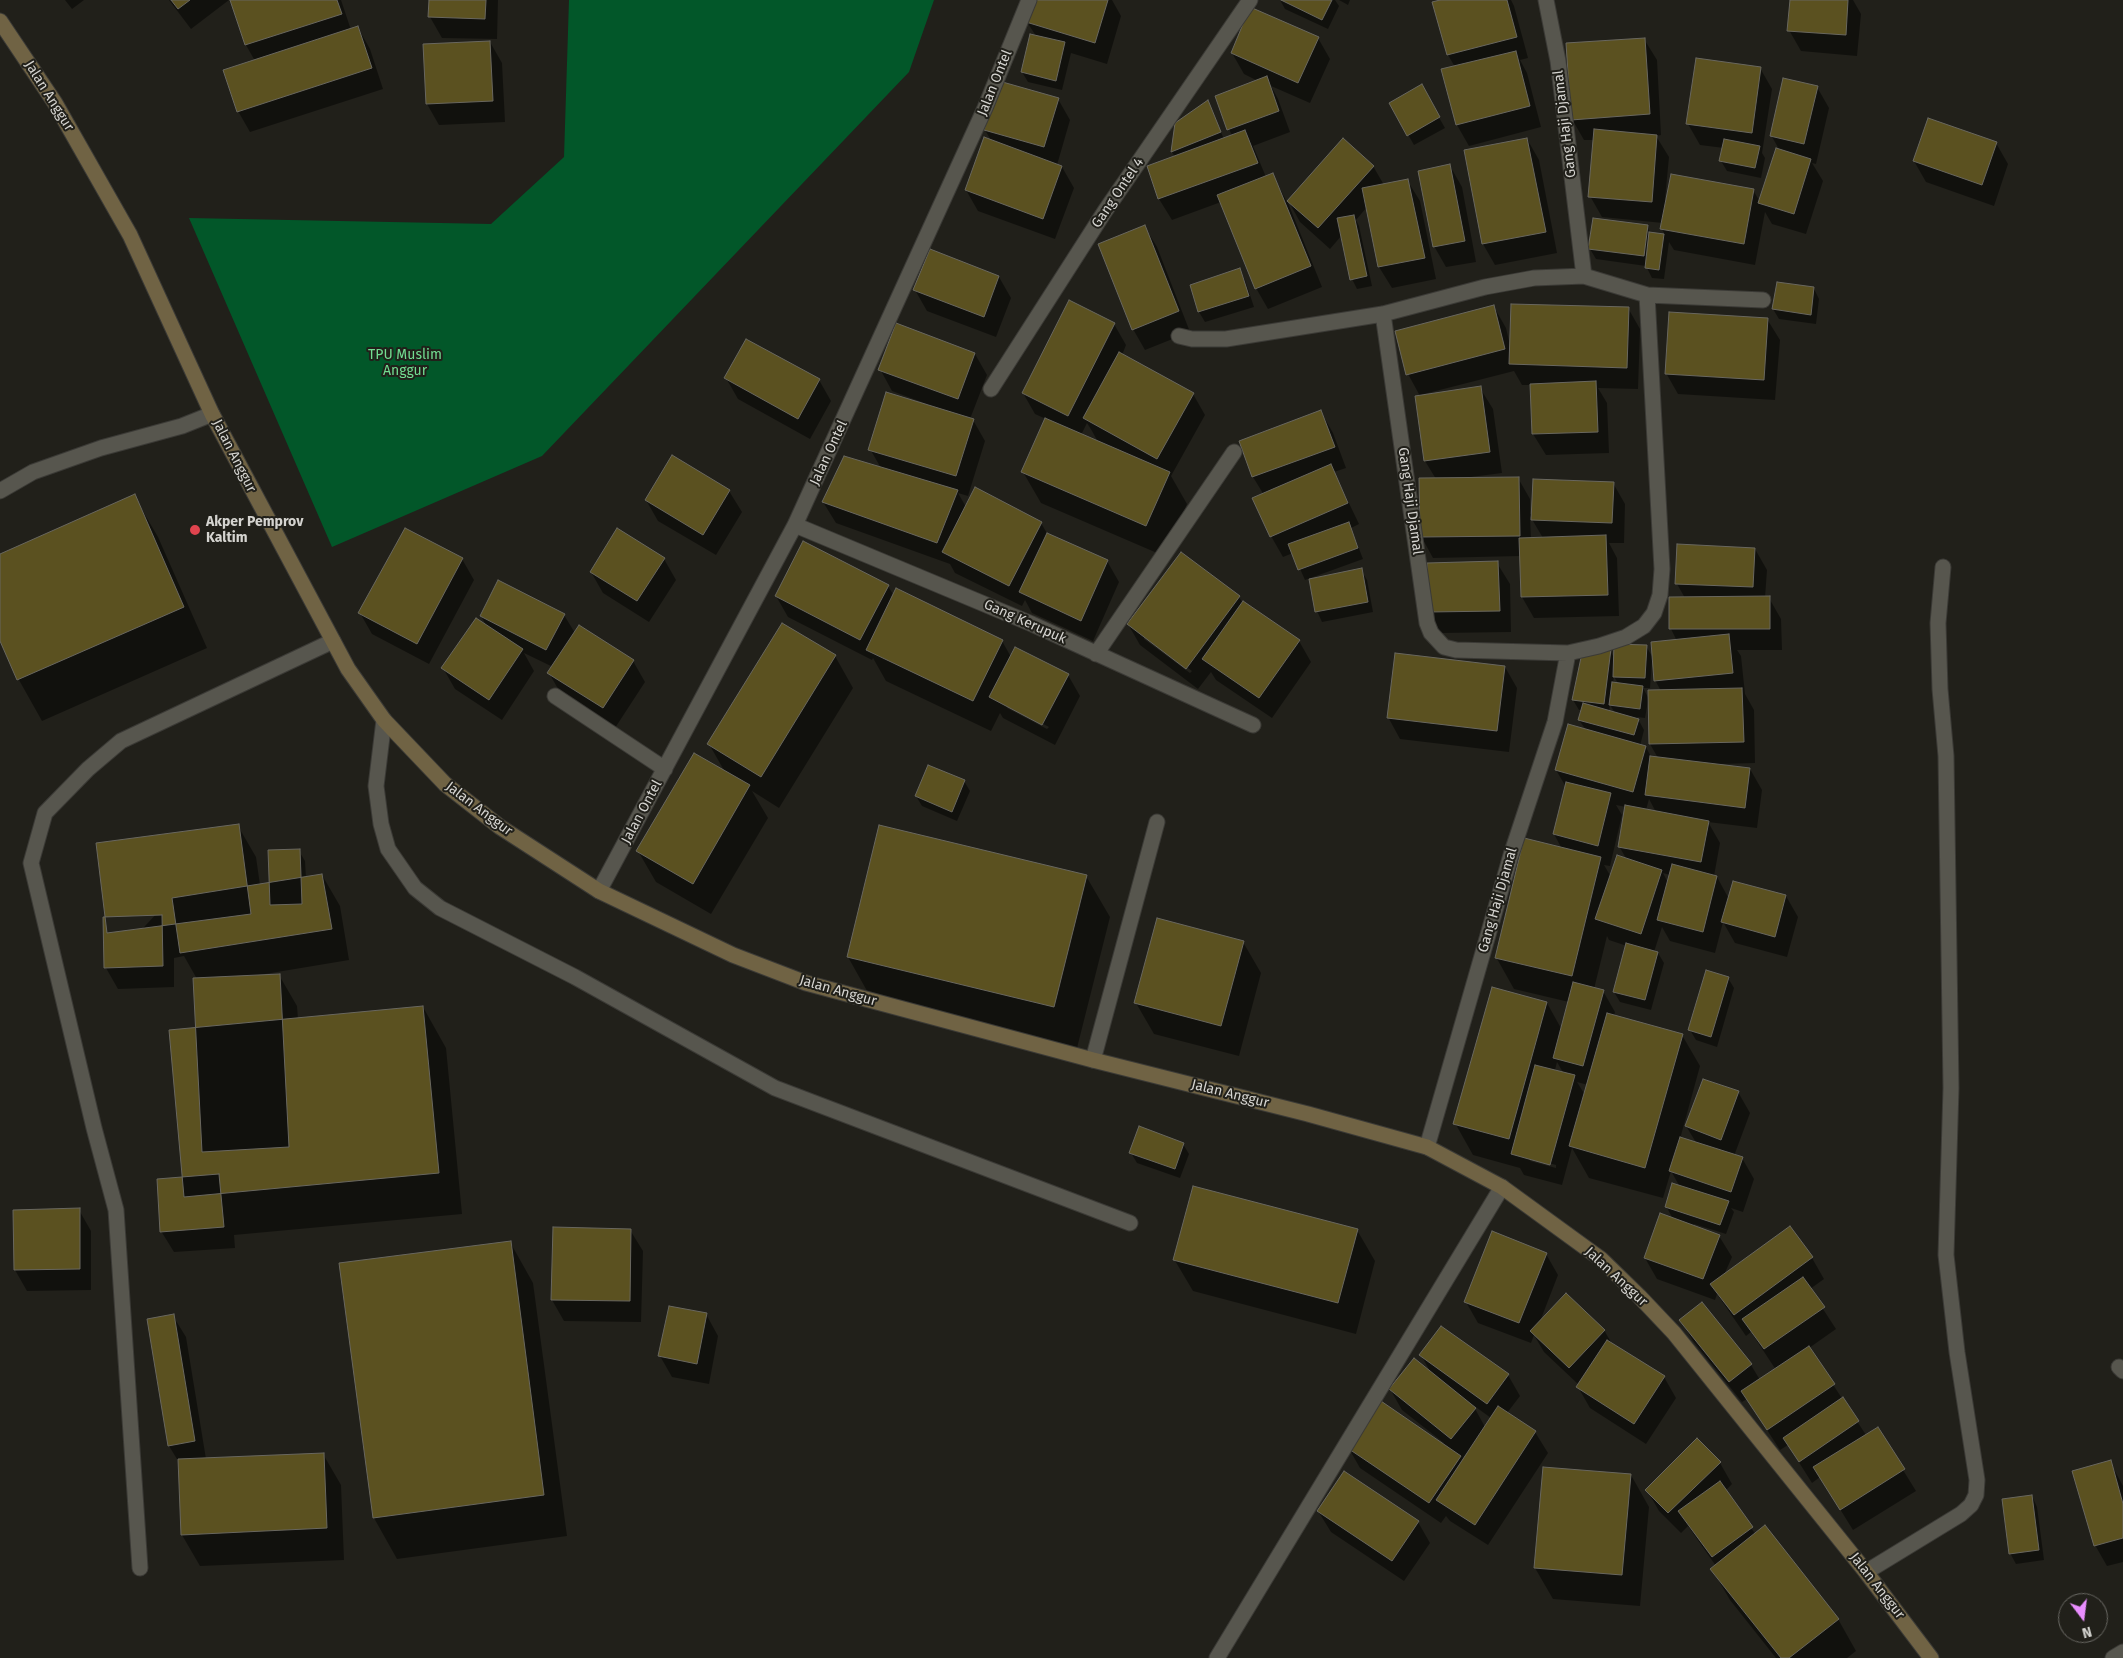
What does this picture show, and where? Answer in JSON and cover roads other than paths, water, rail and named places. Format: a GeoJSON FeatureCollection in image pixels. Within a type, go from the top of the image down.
{"type":"FeatureCollection","features":[{"type":"Feature","properties":{"kind":"street","name":"Jalan Ontel"},"geometry":{"type":"LineString","coordinates":[[599,891],[795,525],[985,108],[1029,0]]}},
{"type":"Feature","properties":{"kind":"street","name":"Gang Ontel 4"},"geometry":{"type":"LineString","coordinates":[[990,388],[1104,212],[1250,0]]}},
{"type":"Feature","properties":{"kind":"street","name":"Gang Haji Djamal"},"geometry":{"type":"LineString","coordinates":[[1546,0],[1558,61],[1584,276]]}},
{"type":"Feature","properties":{"kind":"street","name":"Jalan Anggur"},"geometry":{"type":"LineString","coordinates":[[0,21],[55,103],[130,235],[212,414],[348,669],[384,720],[445,784],[500,827],[599,891],[733,955],[806,983],[1093,1060],[1308,1114],[1427,1147],[1502,1187],[1601,1259],[1674,1333],[1866,1572],[1931,1658]]}},
{"type":"Feature","properties":{"kind":"street"},"geometry":{"type":"LineString","coordinates":[[1179,336],[1192,339],[1226,339],[1383,314],[1485,287],[1534,278],[1584,276],[1647,295],[1763,300]]}},
{"type":"Feature","properties":{"kind":"street","name":"Gang Haji Djamal"},"geometry":{"type":"LineString","coordinates":[[1383,314],[1427,623],[1431,633],[1444,646],[1456,650],[1568,653],[1626,637],[1644,626],[1654,613],[1660,595],[1662,569],[1647,295]]}},
{"type":"Feature","properties":{"kind":"street"},"geometry":{"type":"LineString","coordinates":[[0,491],[33,472],[101,448],[182,426],[212,414]]}},
{"type":"Feature","properties":{"kind":"street"},"geometry":{"type":"LineString","coordinates":[[1096,654],[1234,452]]}},
{"type":"Feature","properties":{"kind":"street","name":"Gang Kerupuk"},"geometry":{"type":"LineString","coordinates":[[795,525],[1032,624],[1253,725]]}},
{"type":"Feature","properties":{"kind":"street"},"geometry":{"type":"LineString","coordinates":[[1866,1572],[1961,1514],[1971,1505],[1976,1495],[1977,1480],[1957,1352],[1946,1255],[1951,1088],[1946,756],[1940,689],[1938,623],[1943,567]]}},
{"type":"Feature","properties":{"kind":"street"},"geometry":{"type":"LineString","coordinates":[[140,1568],[116,1210],[94,1128],[31,863],[45,813],[88,769],[121,741],[333,641]]}},
{"type":"Feature","properties":{"kind":"street","name":"Gang Haji Djamal"},"geometry":{"type":"LineString","coordinates":[[1427,1147],[1511,855],[1555,722],[1568,653]]}},
{"type":"Feature","properties":{"kind":"street"},"geometry":{"type":"LineString","coordinates":[[555,696],[664,769]]}},
{"type":"Feature","properties":{"kind":"street"},"geometry":{"type":"LineString","coordinates":[[384,720],[376,786],[381,824],[388,849],[415,888],[440,908],[575,978],[774,1088],[1130,1223]]}},
{"type":"Feature","properties":{"kind":"street"},"geometry":{"type":"LineString","coordinates":[[1093,1060],[1158,822]]}},
{"type":"Feature","properties":{"kind":"street"},"geometry":{"type":"LineString","coordinates":[[1217,1658],[1502,1187]]}},
{"type":"Feature","properties":{"kind":"street"},"geometry":{"type":"LineString","coordinates":[[2113,1658],[2123,1652]]}},
{"type":"Feature","properties":{"kind":"place","name":"Akper Pemprov Kaltim"},"geometry":{"type":"Point","coordinates":[195,530]}},
{"type":"Feature","properties":{"kind":"park label","name":"TPU Muslim Anggur"},"geometry":{"type":"Point","coordinates":[405,364]}}]}
